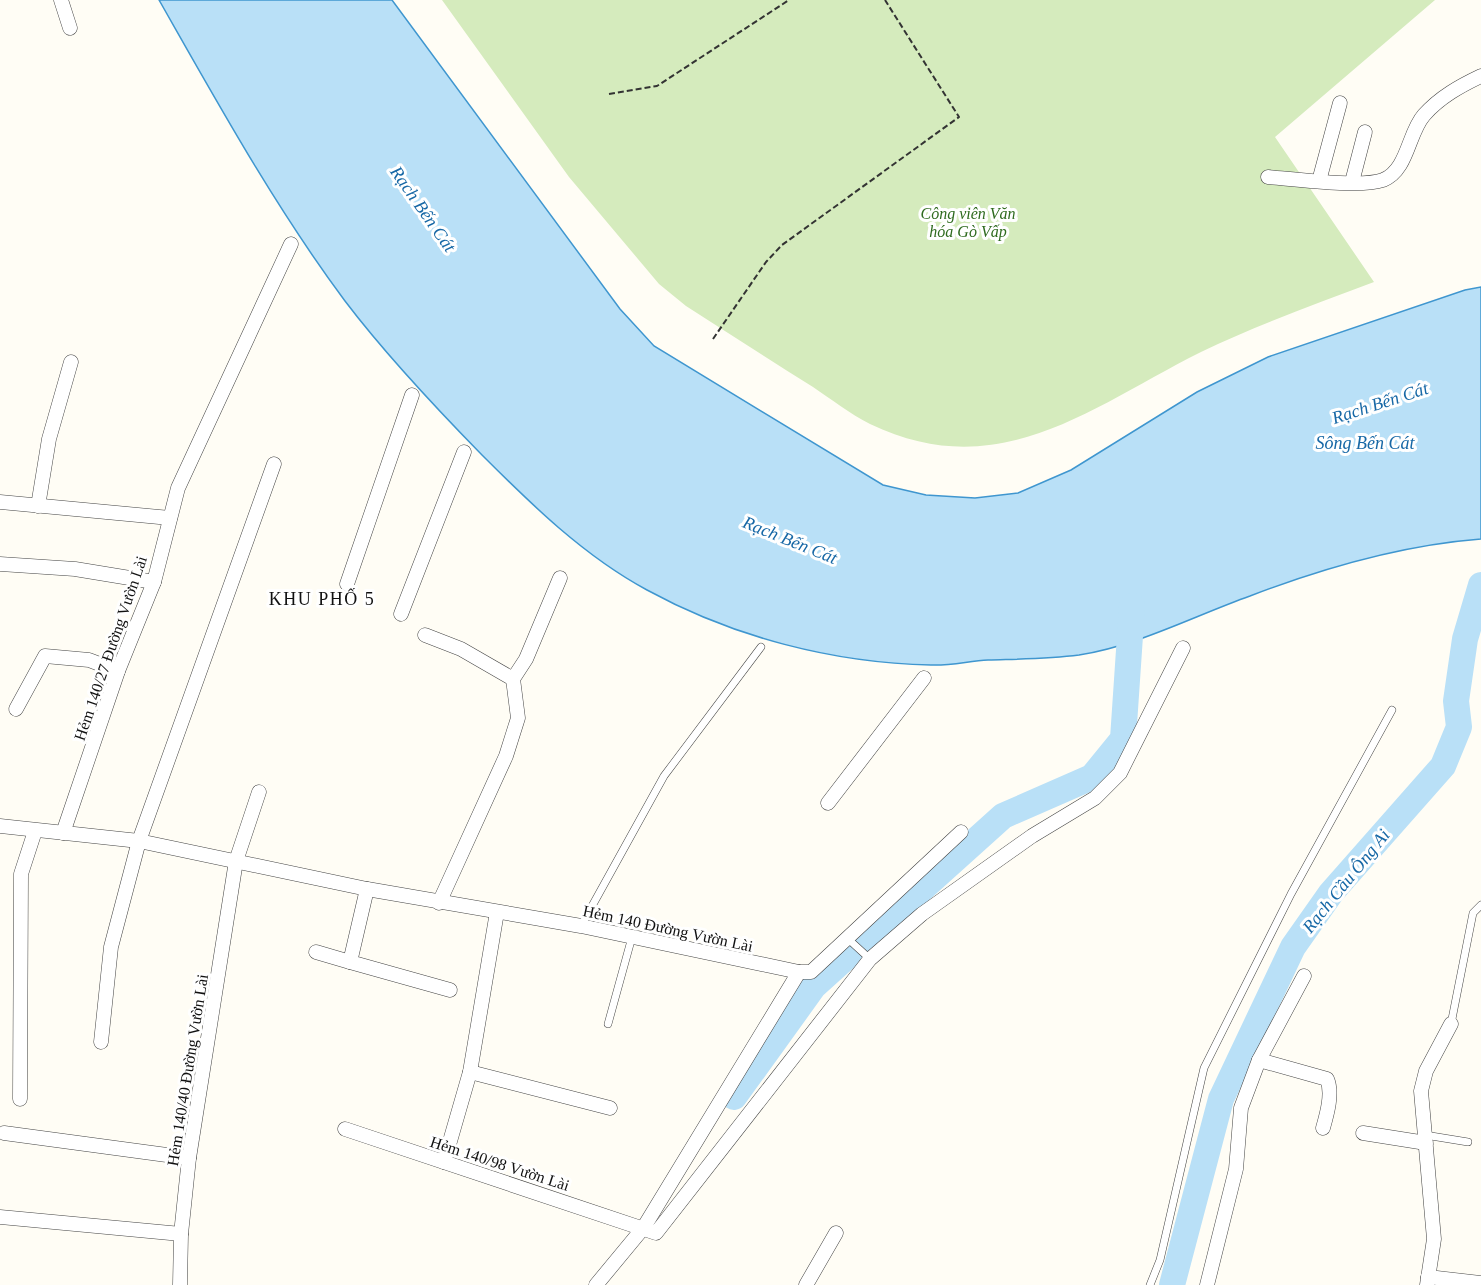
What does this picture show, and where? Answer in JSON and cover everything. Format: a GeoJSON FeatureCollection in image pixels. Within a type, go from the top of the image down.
{"type":"FeatureCollection","features":[{"type":"Feature","properties":{"kind":"street"},"geometry":{"type":"LineString","coordinates":[[61,0],[70,28]]}},
{"type":"Feature","properties":{"kind":"street"},"geometry":{"type":"LineString","coordinates":[[1268,177],[1352,182],[1383,180],[1397,169],[1422,116],[1439,100],[1481,76]]}},
{"type":"Feature","properties":{"kind":"street"},"geometry":{"type":"LineString","coordinates":[[1319,181],[1340,103]]}},
{"type":"Feature","properties":{"kind":"street"},"geometry":{"type":"LineString","coordinates":[[1352,182],[1365,132]]}},
{"type":"Feature","properties":{"kind":"street","name":"Hẻm 140/27 Đường Vườn Lài"},"geometry":{"type":"LineString","coordinates":[[63,834],[118,671],[154,582],[177,488],[291,244]]}},
{"type":"Feature","properties":{"kind":"street"},"geometry":{"type":"LineString","coordinates":[[38,506],[49,439],[71,362]]}},
{"type":"Feature","properties":{"kind":"street"},"geometry":{"type":"LineString","coordinates":[[347,584],[412,395]]}},
{"type":"Feature","properties":{"kind":"street"},"geometry":{"type":"LineString","coordinates":[[401,614],[464,452]]}},
{"type":"Feature","properties":{"kind":"street"},"geometry":{"type":"LineString","coordinates":[[101,1042],[111,947],[140,841],[274,464]]}},
{"type":"Feature","properties":{"kind":"street"},"geometry":{"type":"LineString","coordinates":[[0,502],[170,518]]}},
{"type":"Feature","properties":{"kind":"street"},"geometry":{"type":"LineString","coordinates":[[0,564],[75,569],[154,582]]}},
{"type":"Feature","properties":{"kind":"street"},"geometry":{"type":"LineString","coordinates":[[439,903],[506,756],[519,718],[513,679],[526,659],[560,579]]}},
{"type":"Feature","properties":{"kind":"street"},"geometry":{"type":"LineString","coordinates":[[425,635],[461,649],[513,679]]}},
{"type":"Feature","properties":{"kind":"street"},"geometry":{"type":"LineString","coordinates":[[644,1227],[656,1233],[868,958],[922,914],[1032,836],[1108,788],[1120,773],[1183,648]]}},
{"type":"Feature","properties":{"kind":"street"},"geometry":{"type":"LineString","coordinates":[[16,709],[45,656],[89,660],[118,671]]}},
{"type":"Feature","properties":{"kind":"street"},"geometry":{"type":"LineString","coordinates":[[828,803],[924,678]]}},
{"type":"Feature","properties":{"kind":"street","name":"Hẻm 140/40 Đường Vườn Lài"},"geometry":{"type":"LineString","coordinates":[[180,1285],[189,1158],[236,861],[259,792]]}},
{"type":"Feature","properties":{"kind":"street","name":"Hẻm 140 Đường Vườn Lài"},"geometry":{"type":"LineString","coordinates":[[0,826],[140,841],[366,889],[580,926],[799,972]]}},
{"type":"Feature","properties":{"kind":"street"},"geometry":{"type":"LineString","coordinates":[[20,1099],[21,874],[35,831]]}},
{"type":"Feature","properties":{"kind":"street"},"geometry":{"type":"LineString","coordinates":[[596,1285],[644,1227],[799,972],[811,972],[961,832]]}},
{"type":"Feature","properties":{"kind":"street"},"geometry":{"type":"LineString","coordinates":[[350,962],[366,889]]}},
{"type":"Feature","properties":{"kind":"street"},"geometry":{"type":"LineString","coordinates":[[444,1162],[470,1072],[497,912]]}},
{"type":"Feature","properties":{"kind":"street"},"geometry":{"type":"LineString","coordinates":[[316,952],[450,990]]}},
{"type":"Feature","properties":{"kind":"street"},"geometry":{"type":"LineString","coordinates":[[1207,1285],[1236,1168],[1241,1108],[1259,1060],[1304,976]]}},
{"type":"Feature","properties":{"kind":"street"},"geometry":{"type":"LineString","coordinates":[[1451,1024],[1426,1071],[1421,1091],[1434,1239],[1428,1281],[1481,1283]]}},
{"type":"Feature","properties":{"kind":"street"},"geometry":{"type":"LineString","coordinates":[[1259,1060],[1327,1079],[1329,1090],[1323,1128]]}},
{"type":"Feature","properties":{"kind":"street"},"geometry":{"type":"LineString","coordinates":[[470,1072],[610,1108]]}},
{"type":"Feature","properties":{"kind":"street","name":"Hẻm 140/98 Vườn Lài"},"geometry":{"type":"LineString","coordinates":[[345,1129],[644,1227]]}},
{"type":"Feature","properties":{"kind":"street"},"geometry":{"type":"LineString","coordinates":[[4,1133],[189,1158]]}},
{"type":"Feature","properties":{"kind":"street"},"geometry":{"type":"LineString","coordinates":[[1363,1133],[1426,1139]]}},
{"type":"Feature","properties":{"kind":"street"},"geometry":{"type":"LineString","coordinates":[[0,1217],[182,1234]]}},
{"type":"Feature","properties":{"kind":"street"},"geometry":{"type":"LineString","coordinates":[[806,1285],[836,1233]]}},
{"type":"Feature","properties":{"kind":"lane"},"geometry":{"type":"LineString","coordinates":[[580,926],[664,776],[761,647]]}},
{"type":"Feature","properties":{"kind":"lane"},"geometry":{"type":"LineString","coordinates":[[1150,1285],[1160,1260],[1204,1068],[1292,894],[1392,710]]}},
{"type":"Feature","properties":{"kind":"lane"},"geometry":{"type":"LineString","coordinates":[[1451,1024],[1473,913],[1481,905]]}},
{"type":"Feature","properties":{"kind":"lane"},"geometry":{"type":"LineString","coordinates":[[608,1024],[632,938]]}},
{"type":"Feature","properties":{"kind":"lane"},"geometry":{"type":"LineString","coordinates":[[848,939],[868,958]]}},
{"type":"Feature","properties":{"kind":"lane"},"geometry":{"type":"LineString","coordinates":[[1426,1139],[1468,1142]]}},
{"type":"Feature","properties":{"kind":"path"},"geometry":{"type":"LineString","coordinates":[[609,94],[657,86],[789,0]]}},
{"type":"Feature","properties":{"kind":"path"},"geometry":{"type":"LineString","coordinates":[[713,339],[766,262],[782,245],[959,117],[885,0]]}},
{"type":"Feature","properties":{"kind":"green space","name":"Công viên Văn hóa Gò Vấp"},"geometry":{"type":"Polygon","coordinates":[[[442,0],[1435,0],[1275,137],[1374,282],[1222,342],[1082,415],[1043,432],[1002,443],[961,447],[917,441],[870,424],[686,306],[659,284],[569,177],[442,0]]]}},
{"type":"Feature","properties":{"kind":"water","name":"Sông Bến Cát"},"geometry":{"type":"Polygon","coordinates":[[[159,0],[392,0],[620,309],[654,346],[883,485],[926,495],[975,498],[1018,493],[1071,470],[1197,392],[1268,357],[1465,290],[1481,287],[1481,539],[1422,546],[1335,567],[1229,604],[1144,638],[1079,655],[938,665],[894,663],[821,653],[749,634],[714,621],[647,590],[580,546],[501,474],[411,380],[345,301],[295,229],[248,154],[159,0]]]}},
{"type":"Feature","properties":{"kind":"waterway","name":"Rạch Cầu Ông Ai"},"geometry":{"type":"LineString","coordinates":[[1172,1285],[1221,1099],[1293,947],[1331,893],[1443,766],[1459,727],[1456,701],[1465,639],[1481,585]]}},
{"type":"Feature","properties":{"kind":"waterway"},"geometry":{"type":"LineString","coordinates":[[734,1097],[814,986],[1003,816],[1092,777],[1123,739],[1132,606]]}},
{"type":"Feature","properties":{"kind":"district","name":"KHU PHỐ 5"},"geometry":{"type":"Point","coordinates":[322,599]}},
{"type":"Feature","properties":{"kind":"water label","name":"Rạch Bến Cát"},"geometry":{"type":"Point","coordinates":[423,209]}},
{"type":"Feature","properties":{"kind":"water label","name":"Rạch Bến Cát"},"geometry":{"type":"Point","coordinates":[1380,403]}},
{"type":"Feature","properties":{"kind":"water label","name":"Rạch Bến Cát"},"geometry":{"type":"Point","coordinates":[790,540]}}]}
